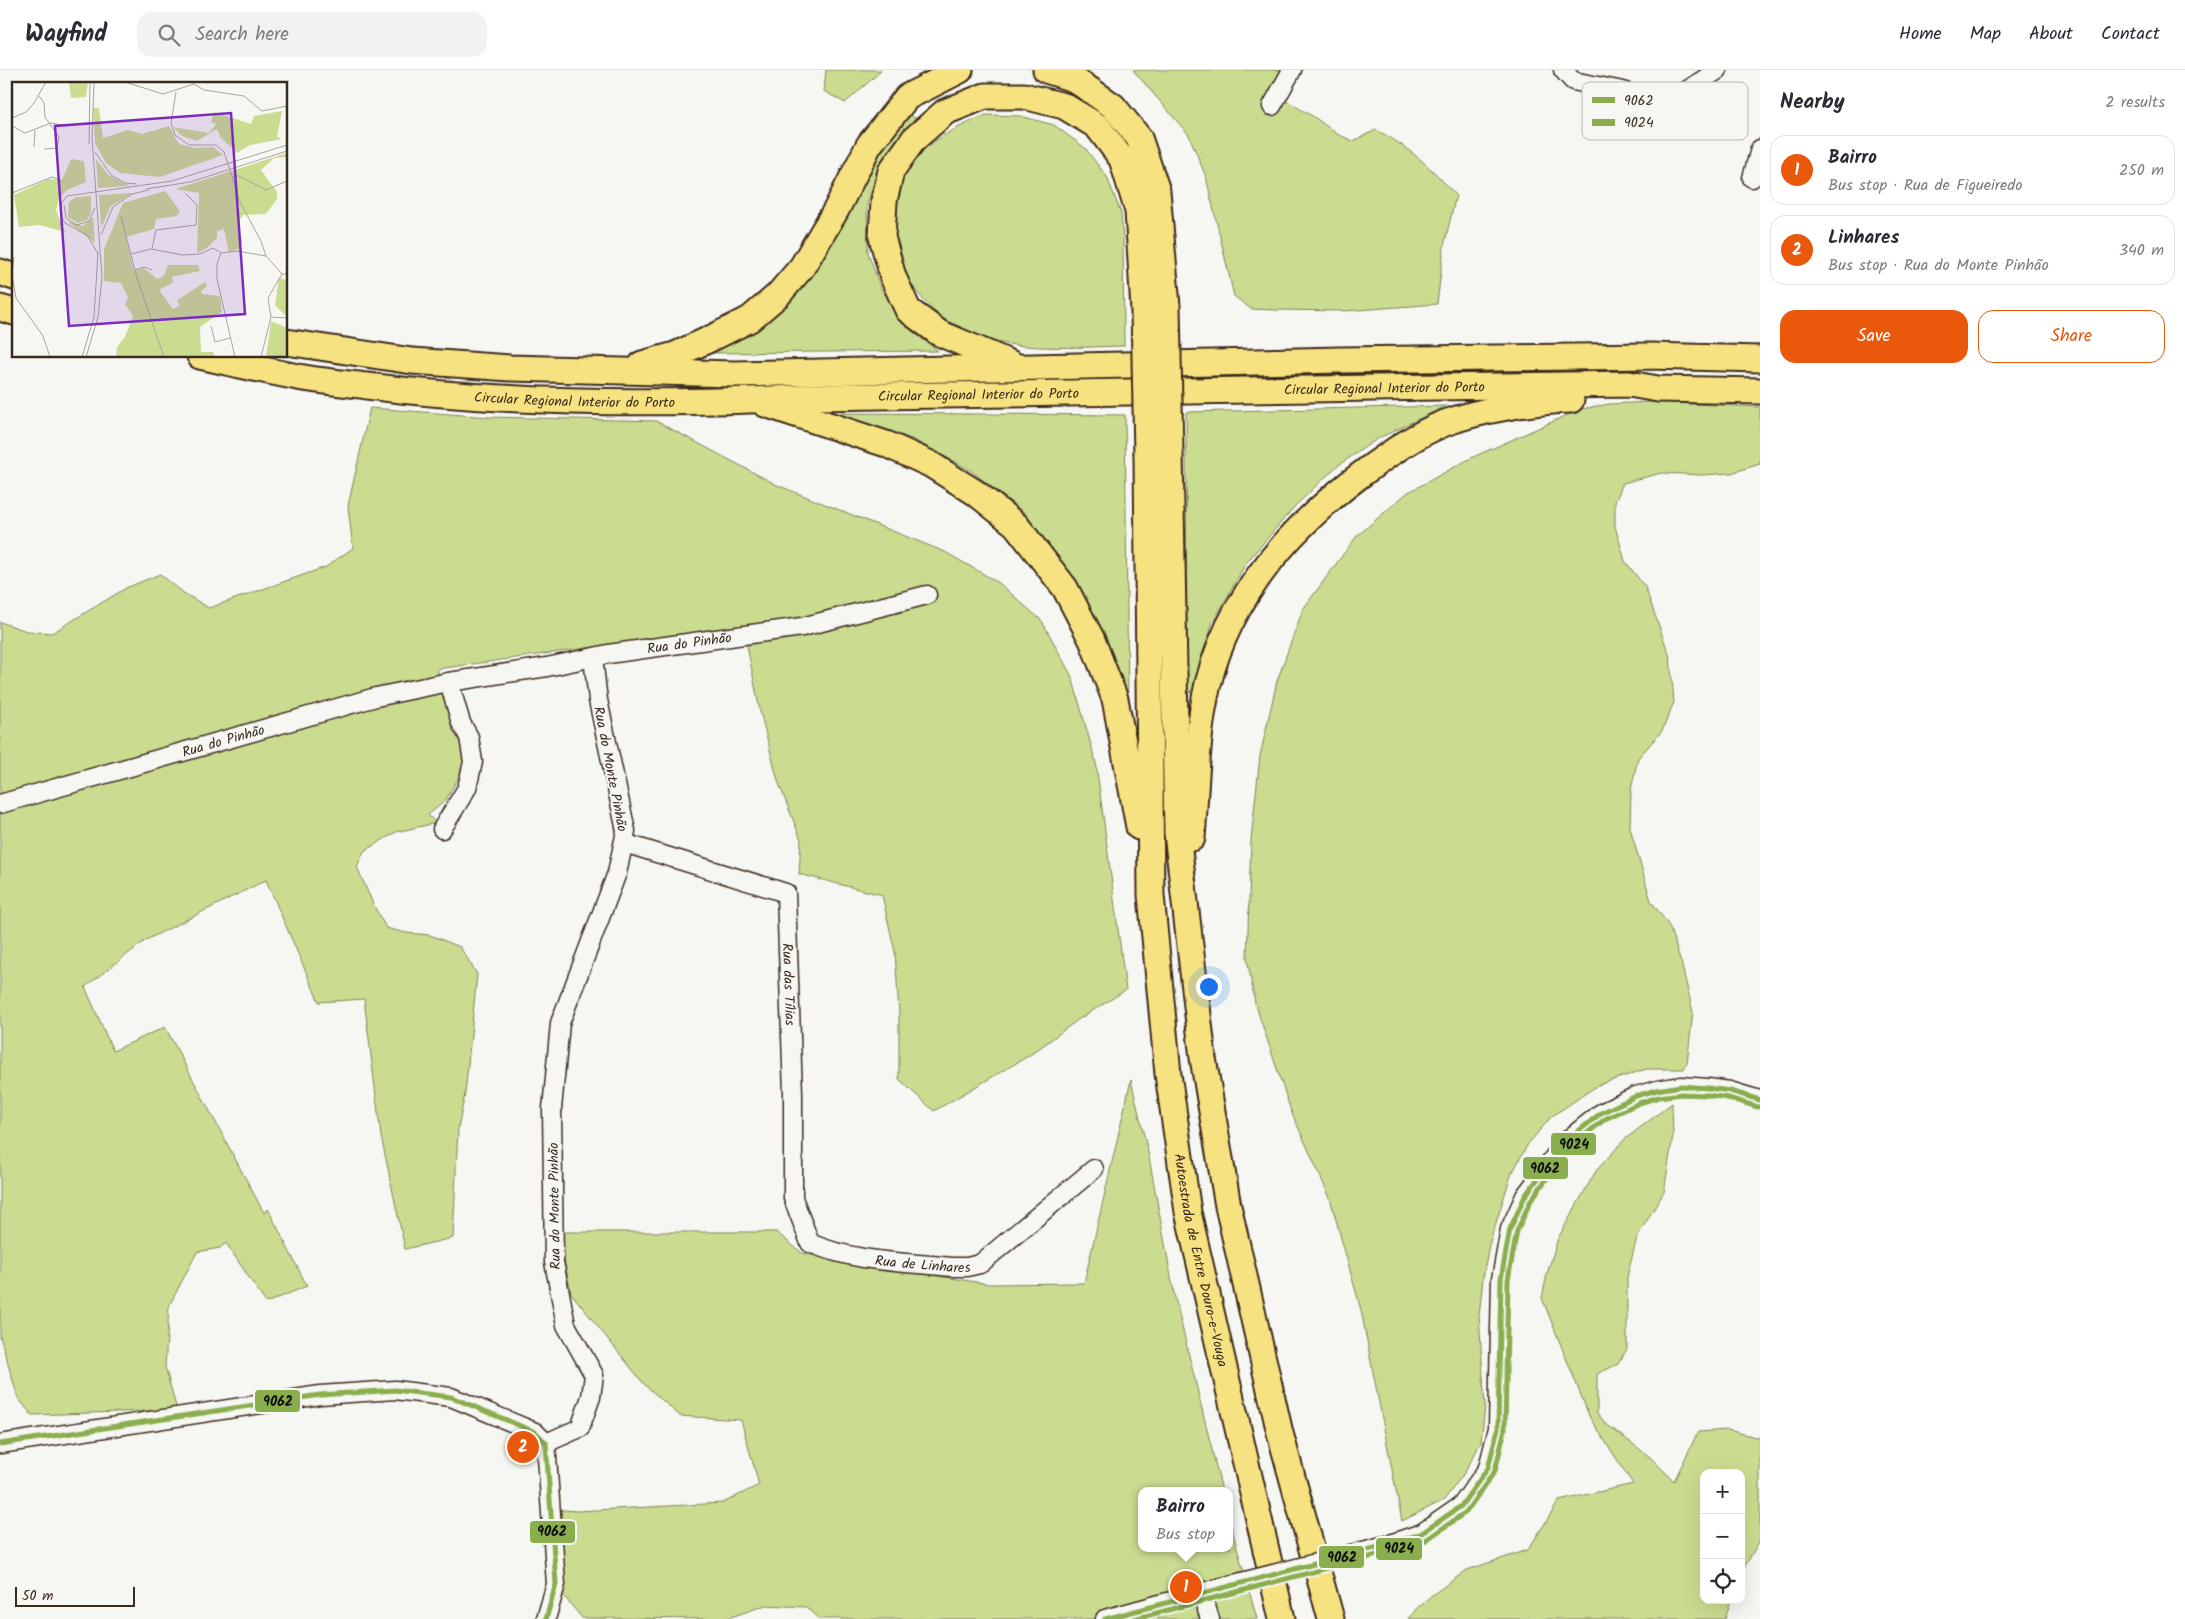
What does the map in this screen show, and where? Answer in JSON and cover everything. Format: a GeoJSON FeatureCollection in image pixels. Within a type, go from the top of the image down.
{"type":"FeatureCollection","features":[{"type":"Feature","properties":{"kind":"highway"},"geometry":{"type":"LineString","coordinates":[[613,372],[675,356],[750,318],[778,295],[802,267],[836,210],[869,145],[906,97],[960,70]]}},
{"type":"Feature","properties":{"kind":"highway"},"geometry":{"type":"LineString","coordinates":[[1046,70],[1074,79],[1113,106],[1139,138],[1157,191],[1155,308],[1158,453],[1178,833],[1204,1058],[1228,1206],[1280,1433],[1330,1619]]}},
{"type":"Feature","properties":{"kind":"highway"},"geometry":{"type":"LineString","coordinates":[[1021,368],[939,333],[908,310],[893,277],[882,237],[884,201],[891,171],[914,139],[945,112],[984,96],[1024,96],[1064,106],[1097,126],[1122,159],[1138,211],[1155,308]]}},
{"type":"Feature","properties":{"kind":"highway","name":"Circular Regional Interior do Porto"},"geometry":{"type":"LineString","coordinates":[[288,342],[412,361],[510,368],[734,374],[1650,356],[1760,359]]}},
{"type":"Feature","properties":{"kind":"highway","name":"Circular Regional Interior do Porto"},"geometry":{"type":"LineString","coordinates":[[209,358],[294,377],[410,392],[509,400],[613,402],[756,400],[816,397],[1630,384],[1658,389],[1760,391]]}},
{"type":"Feature","properties":{"kind":"highway"},"geometry":{"type":"LineString","coordinates":[[1186,908],[1201,721],[1208,683],[1221,644],[1242,602],[1268,563],[1295,531],[1352,481],[1384,457],[1419,435],[1446,423],[1477,414],[1524,405],[1565,400],[1631,398],[1658,389]]}},
{"type":"Feature","properties":{"kind":"highway"},"geometry":{"type":"LineString","coordinates":[[756,400],[797,416],[828,424],[886,444],[930,464],[976,493],[1016,525],[1065,588],[1092,640],[1114,699],[1151,895]]}},
{"type":"Feature","properties":{"kind":"highway"},"geometry":{"type":"LineString","coordinates":[[1151,895],[1158,453]]}},
{"type":"Feature","properties":{"kind":"highway","name":"Autoestrada de Entre Douro-e-Vouga"},"geometry":{"type":"LineString","coordinates":[[1151,895],[1168,1074],[1188,1212],[1282,1619]]}},
{"type":"Feature","properties":{"kind":"street"},"geometry":{"type":"LineString","coordinates":[[1272,106],[1292,70]]}},
{"type":"Feature","properties":{"kind":"street"},"geometry":{"type":"LineString","coordinates":[[1563,70],[1569,78],[1582,83]]}},
{"type":"Feature","properties":{"kind":"street"},"geometry":{"type":"LineString","coordinates":[[1700,82],[1718,70]]}},
{"type":"Feature","properties":{"kind":"street"},"geometry":{"type":"LineString","coordinates":[[1752,178],[1760,149]]}},
{"type":"Feature","properties":{"kind":"street","name":"Rua do Pinhão"},"geometry":{"type":"LineString","coordinates":[[0,804],[376,697],[608,654],[802,627],[927,595]]}},
{"type":"Feature","properties":{"kind":"street","name":"Rua do Monte Pinhão"},"geometry":{"type":"LineString","coordinates":[[546,1443],[580,1428],[591,1397],[594,1375],[566,1325],[554,1262],[552,1109],[560,1023],[617,873],[626,831],[598,700],[592,658]]}},
{"type":"Feature","properties":{"kind":"street"},"geometry":{"type":"LineString","coordinates":[[442,829],[467,788],[472,762],[470,737],[461,723],[449,682]]}},
{"type":"Feature","properties":{"kind":"street","name":"Rua das Tílias"},"geometry":{"type":"LineString","coordinates":[[624,843],[786,893],[793,1094],[793,1198],[810,1243]]}},
{"type":"Feature","properties":{"kind":"street"},"geometry":{"type":"LineString","coordinates":[[1104,1619],[1390,1544],[1422,1533],[1461,1506],[1488,1468],[1498,1428],[1501,1279],[1510,1229],[1525,1196],[1566,1142],[1601,1113],[1636,1096],[1681,1086],[1730,1091],[1760,1100]]}},
{"type":"Feature","properties":{"kind":"street","name":"Rua de Linhares"},"geometry":{"type":"LineString","coordinates":[[810,1243],[829,1252],[852,1257],[952,1267],[967,1267],[980,1264],[1094,1169]]}},
{"type":"Feature","properties":{"kind":"street"},"geometry":{"type":"LineString","coordinates":[[0,1444],[320,1395],[395,1390],[451,1397],[535,1432],[546,1443],[556,1584],[546,1619]]}},
{"type":"Feature","properties":{"kind":"street"},"geometry":{"type":"LineString","coordinates":[[1202,1594],[1210,1619]]}},
{"type":"Feature","properties":{"kind":"green space"},"geometry":{"type":"Polygon","coordinates":[[[826,70],[882,70],[845,103],[824,91],[826,70]]]}},
{"type":"Feature","properties":{"kind":"green space"},"geometry":{"type":"Polygon","coordinates":[[[1133,70],[1289,70],[1283,99],[1314,117],[1337,134],[1353,141],[1376,130],[1410,151],[1456,195],[1444,246],[1437,304],[1345,311],[1276,310],[1251,309],[1234,296],[1206,177],[1189,135],[1133,70]]]}},
{"type":"Feature","properties":{"kind":"green space"},"geometry":{"type":"Polygon","coordinates":[[[908,114],[917,119],[880,163],[867,205],[868,253],[881,289],[911,330],[938,351],[709,353],[754,324],[876,151],[908,114]]]}},
{"type":"Feature","properties":{"kind":"green space"},"geometry":{"type":"Polygon","coordinates":[[[986,115],[1020,116],[1054,125],[1085,148],[1107,177],[1121,213],[1124,346],[1028,346],[1008,344],[973,335],[953,325],[935,312],[908,279],[900,260],[895,239],[894,217],[904,174],[911,163],[930,145],[951,131],[986,115]]]}},
{"type":"Feature","properties":{"kind":"green space"},"geometry":{"type":"Polygon","coordinates":[[[1650,402],[1760,407],[1760,464],[1731,473],[1703,475],[1661,473],[1623,483],[1615,502],[1615,526],[1625,561],[1645,587],[1670,657],[1674,702],[1662,731],[1638,758],[1631,790],[1630,828],[1651,901],[1669,926],[1681,962],[1693,1012],[1687,1063],[1684,1069],[1646,1069],[1598,1085],[1551,1117],[1528,1144],[1511,1175],[1489,1245],[1483,1278],[1479,1316],[1485,1406],[1481,1442],[1465,1472],[1444,1500],[1402,1521],[1361,1310],[1330,1198],[1291,1111],[1255,1003],[1247,958],[1251,840],[1260,756],[1277,681],[1303,609],[1356,537],[1407,493],[1471,458],[1581,409],[1610,404],[1650,402]]]}},
{"type":"Feature","properties":{"kind":"green space"},"geometry":{"type":"Polygon","coordinates":[[[1446,406],[1377,439],[1336,467],[1295,506],[1246,563],[1212,624],[1194,691],[1187,692],[1186,412],[1446,406]]]}},
{"type":"Feature","properties":{"kind":"green space"},"geometry":{"type":"Polygon","coordinates":[[[370,408],[489,417],[656,421],[777,485],[945,552],[999,583],[1042,621],[1072,677],[1096,763],[1126,990],[1079,1019],[1030,1055],[934,1111],[899,1079],[899,1012],[895,952],[882,895],[799,874],[801,840],[778,781],[760,711],[743,626],[437,669],[460,730],[465,766],[445,801],[428,815],[436,823],[396,832],[364,851],[357,867],[386,928],[406,933],[430,935],[460,947],[477,974],[465,1094],[458,1128],[453,1238],[405,1249],[381,1136],[364,999],[319,1002],[266,880],[146,940],[85,987],[113,1051],[165,1027],[264,1213],[268,1209],[307,1286],[266,1303],[226,1243],[220,1248],[197,1252],[169,1306],[165,1367],[177,1410],[32,1415],[18,1398],[0,1337],[0,622],[27,631],[52,633],[126,588],[160,574],[185,594],[209,608],[326,567],[353,548],[348,506],[370,408]]]}},
{"type":"Feature","properties":{"kind":"green space"},"geometry":{"type":"Polygon","coordinates":[[[834,413],[1125,415],[1128,708],[1069,579],[1025,513],[970,470],[912,439],[834,413]]]}},
{"type":"Feature","properties":{"kind":"green space"},"geometry":{"type":"Polygon","coordinates":[[[1131,1080],[1148,1152],[1175,1298],[1221,1487],[1138,1487],[1138,1552],[1233,1552],[1233,1534],[1257,1619],[820,1619],[806,1607],[766,1605],[725,1619],[582,1618],[562,1594],[550,1509],[577,1511],[723,1503],[759,1485],[741,1420],[680,1416],[644,1384],[571,1293],[558,1232],[776,1232],[802,1253],[836,1260],[989,1284],[1084,1283],[1131,1080]]]}},
{"type":"Feature","properties":{"kind":"green space"},"geometry":{"type":"Polygon","coordinates":[[[1672,1103],[1673,1135],[1664,1192],[1637,1237],[1627,1277],[1627,1349],[1618,1364],[1597,1374],[1597,1413],[1606,1424],[1650,1457],[1674,1481],[1698,1432],[1728,1430],[1760,1438],[1760,1540],[1745,1566],[1745,1469],[1700,1469],[1700,1604],[1730,1604],[1725,1619],[1409,1619],[1416,1609],[1432,1595],[1467,1570],[1528,1550],[1559,1501],[1633,1484],[1590,1418],[1542,1298],[1558,1238],[1596,1171],[1624,1140],[1672,1103]]]}},
{"type":"Feature","properties":{"kind":"transit line","name":"9062"},"geometry":{"type":"LineString","coordinates":[[1105,1619],[1390,1544],[1422,1533],[1461,1506],[1488,1468],[1498,1428],[1501,1279],[1510,1229],[1525,1196],[1565,1142],[1601,1113],[1636,1096],[1681,1086],[1730,1091],[1760,1100]]}},
{"type":"Feature","properties":{"kind":"transit line","name":"9024"},"geometry":{"type":"LineString","coordinates":[[1134,1619],[1392,1551],[1426,1540],[1466,1512],[1495,1471],[1505,1429],[1508,1280],[1517,1231],[1531,1200],[1570,1147],[1605,1119],[1639,1103],[1659,1097],[1681,1094],[1728,1098],[1758,1107]]}},
{"type":"Feature","properties":{"kind":"transit line","name":"9062"},"geometry":{"type":"LineString","coordinates":[[0,1444],[320,1395],[395,1390],[451,1397],[535,1432],[546,1443]]}},
{"type":"Feature","properties":{"kind":"transit line","name":"9062"},"geometry":{"type":"LineString","coordinates":[[546,1443],[556,1584],[546,1619]]}},
{"type":"Feature","properties":{"kind":"place","name":"Linhares"},"geometry":{"type":"Point","coordinates":[523,1447]}},
{"type":"Feature","properties":{"kind":"place","name":"Bairro"},"geometry":{"type":"Point","coordinates":[1186,1587]}}]}
